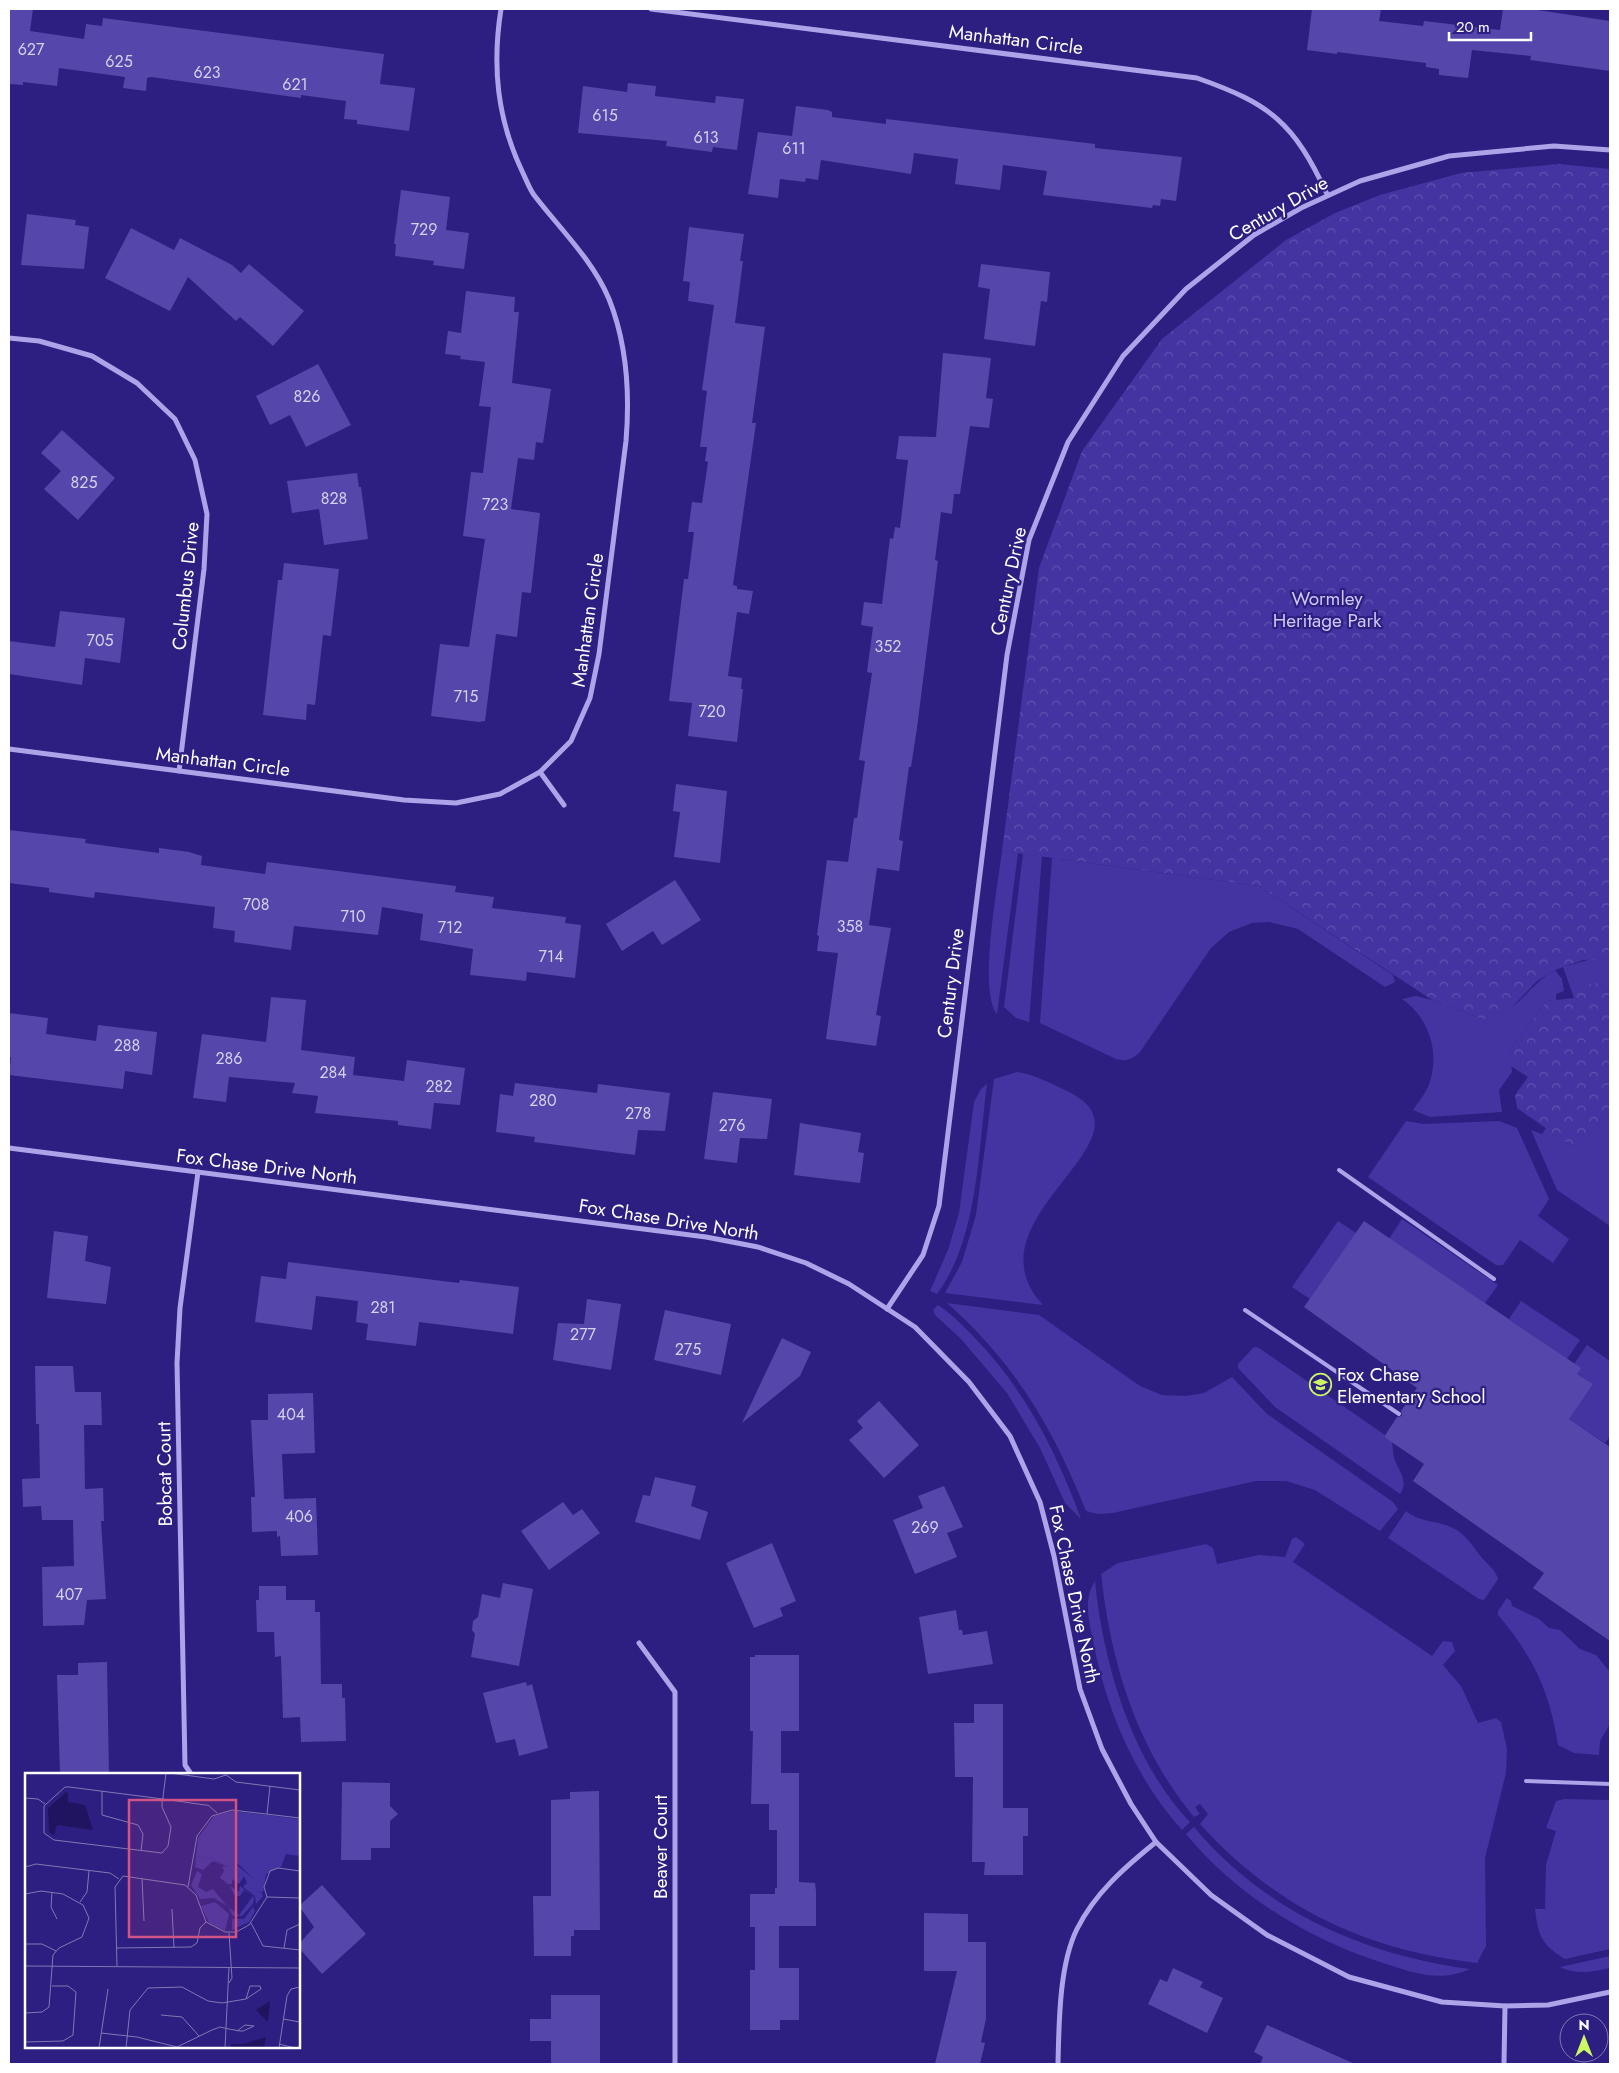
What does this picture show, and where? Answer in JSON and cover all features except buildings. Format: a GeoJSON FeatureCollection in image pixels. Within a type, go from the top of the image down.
{"type":"FeatureCollection","features":[{"type":"Feature","properties":{"kind":"street","name":"Manhattan Circle"},"geometry":{"type":"LineString","coordinates":[[9,749],[404,800],[456,803],[500,794],[540,772],[571,741],[590,698],[599,654],[629,408],[621,340],[608,298],[586,258],[533,193],[511,144],[499,108],[496,55],[500,9]]}},
{"type":"Feature","properties":{"kind":"street","name":"Manhattan Circle"},"geometry":{"type":"LineString","coordinates":[[651,9],[1197,78],[1239,93],[1272,114],[1295,136],[1313,163],[1327,194]]}},
{"type":"Feature","properties":{"kind":"street","name":"Century Drive"},"geometry":{"type":"LineString","coordinates":[[888,1309],[923,1255],[939,1206],[1007,655],[1029,540],[1068,442],[1123,356],[1186,289],[1254,235],[1327,194],[1360,181],[1449,156],[1554,146],[1610,150]]}},
{"type":"Feature","properties":{"kind":"street","name":"Columbus Drive"},"geometry":{"type":"LineString","coordinates":[[9,338],[40,342],[92,356],[137,383],[175,419],[195,460],[207,514],[204,569],[179,771]]}},
{"type":"Feature","properties":{"kind":"street"},"geometry":{"type":"LineString","coordinates":[[540,772],[564,805]]}},
{"type":"Feature","properties":{"kind":"street","name":"Fox Chase Drive North"},"geometry":{"type":"LineString","coordinates":[[9,1148],[706,1237],[758,1247],[806,1263],[849,1284],[915,1327],[969,1382],[1010,1436],[1040,1502],[1054,1556],[1080,1689],[1102,1749],[1131,1804],[1156,1842],[1211,1895],[1267,1935],[1349,1977],[1442,2002],[1505,2006],[1548,2005],[1610,1992]]}},
{"type":"Feature","properties":{"kind":"street","name":"Bobcat Court"},"geometry":{"type":"LineString","coordinates":[[190,1773],[185,1766],[177,1363],[180,1308],[198,1172]]}},
{"type":"Feature","properties":{"kind":"street","name":"Beaver Court"},"geometry":{"type":"LineString","coordinates":[[639,1643],[676,1692],[675,2064]]}},
{"type":"Feature","properties":{"kind":"street"},"geometry":{"type":"LineString","coordinates":[[1058,2064],[1064,1974],[1077,1929],[1105,1887],[1124,1867],[1156,1842]]}},
{"type":"Feature","properties":{"kind":"street"},"geometry":{"type":"LineString","coordinates":[[1504,2064],[1505,2006]]}},
{"type":"Feature","properties":{"kind":"lane"},"geometry":{"type":"LineString","coordinates":[[1339,1170],[1494,1279]]}},
{"type":"Feature","properties":{"kind":"lane"},"geometry":{"type":"LineString","coordinates":[[1245,1310],[1399,1414]]}},
{"type":"Feature","properties":{"kind":"lane"},"geometry":{"type":"LineString","coordinates":[[1526,1781],[1610,1784]]}},
{"type":"Feature","properties":{"kind":"green space","name":"Wormley Heritage Park"},"geometry":{"type":"Polygon","coordinates":[[[1559,164],[1610,169],[1610,959],[1583,960],[1555,970],[1537,981],[1508,1011],[1498,1018],[1482,1019],[1432,1000],[1259,886],[1002,851],[1039,568],[1082,451],[1162,339],[1286,240],[1335,213],[1380,195],[1461,173],[1559,164]]]}},
{"type":"Feature","properties":{"kind":"green space"},"geometry":{"type":"Polygon","coordinates":[[[1002,851],[1018,853],[997,1014],[992,1001],[989,983],[989,960],[1002,851]]]}},
{"type":"Feature","properties":{"kind":"green space"},"geometry":{"type":"Polygon","coordinates":[[[1023,854],[1042,856],[1029,1022],[1016,1018],[1004,1007],[1023,854]]]}},
{"type":"Feature","properties":{"kind":"green space"},"geometry":{"type":"Polygon","coordinates":[[[1052,858],[1259,886],[1393,975],[1395,982],[1385,987],[1298,929],[1269,922],[1252,923],[1229,932],[1211,948],[1140,1052],[1129,1059],[1116,1059],[1040,1023],[1052,858]]]}},
{"type":"Feature","properties":{"kind":"green space"},"geometry":{"type":"Polygon","coordinates":[[[1595,958],[1610,959],[1610,993],[1597,983],[1574,998],[1563,967],[1595,958]]]}},
{"type":"Feature","properties":{"kind":"green space"},"geometry":{"type":"Polygon","coordinates":[[[1555,970],[1562,979],[1564,991],[1556,994],[1556,1000],[1547,1001],[1510,1050],[1512,1072],[1499,1090],[1502,1112],[1430,1117],[1413,1110],[1428,1087],[1432,1075],[1433,1050],[1426,1027],[1420,1016],[1402,999],[1416,996],[1482,1019],[1493,1017],[1512,1007],[1537,983],[1555,970]]]}},
{"type":"Feature","properties":{"kind":"green space"},"geometry":{"type":"Polygon","coordinates":[[[1597,983],[1610,993],[1610,1119],[1604,1115],[1584,1143],[1570,1145],[1517,1108],[1515,1095],[1528,1077],[1511,1066],[1510,1050],[1547,1001],[1574,998],[1583,986],[1597,983]]]}},
{"type":"Feature","properties":{"kind":"green space"},"geometry":{"type":"Polygon","coordinates":[[[1017,1072],[1037,1077],[1067,1091],[1091,1110],[1094,1132],[1082,1156],[1041,1211],[1026,1241],[1025,1273],[1043,1305],[945,1293],[962,1262],[976,1215],[994,1079],[1017,1072]]]}},
{"type":"Feature","properties":{"kind":"green space"},"geometry":{"type":"Polygon","coordinates":[[[987,1084],[974,1194],[968,1221],[961,1247],[951,1272],[937,1294],[930,1291],[948,1250],[959,1213],[974,1102],[981,1089],[987,1084]]]}},
{"type":"Feature","properties":{"kind":"green space"},"geometry":{"type":"Polygon","coordinates":[[[1604,1115],[1610,1119],[1610,1226],[1557,1190],[1531,1130],[1542,1134],[1546,1128],[1570,1145],[1584,1142],[1604,1115]]]}},
{"type":"Feature","properties":{"kind":"green space"},"geometry":{"type":"Polygon","coordinates":[[[1406,1121],[1424,1124],[1499,1121],[1517,1128],[1549,1199],[1538,1216],[1569,1239],[1553,1263],[1520,1240],[1503,1265],[1496,1265],[1368,1177],[1406,1121]]]}},
{"type":"Feature","properties":{"kind":"green space"},"geometry":{"type":"Polygon","coordinates":[[[1402,1219],[1498,1285],[1485,1303],[1389,1239],[1402,1219]]]}},
{"type":"Feature","properties":{"kind":"green space"},"geometry":{"type":"Polygon","coordinates":[[[1338,1221],[1356,1233],[1310,1299],[1292,1287],[1338,1221]]]}},
{"type":"Feature","properties":{"kind":"green space"},"geometry":{"type":"Polygon","coordinates":[[[1521,1301],[1580,1340],[1567,1359],[1509,1319],[1521,1301]]]}},
{"type":"Feature","properties":{"kind":"green space"},"geometry":{"type":"Polygon","coordinates":[[[947,1303],[1039,1315],[1140,1386],[1162,1395],[1186,1396],[1204,1393],[1232,1377],[1267,1414],[1393,1502],[1398,1509],[1380,1531],[1315,1490],[1286,1481],[1256,1481],[1113,1513],[1098,1514],[1086,1511],[1060,1452],[1030,1398],[993,1349],[947,1303]]]}},
{"type":"Feature","properties":{"kind":"green space"},"geometry":{"type":"Polygon","coordinates":[[[938,1305],[973,1336],[1008,1377],[1023,1399],[1061,1469],[1081,1519],[1065,1503],[1040,1448],[1007,1393],[961,1339],[935,1315],[933,1310],[938,1305]]]}},
{"type":"Feature","properties":{"kind":"green space"},"geometry":{"type":"Polygon","coordinates":[[[1587,1345],[1610,1361],[1610,1436],[1605,1443],[1569,1419],[1592,1384],[1577,1374],[1574,1364],[1587,1345]]]}},
{"type":"Feature","properties":{"kind":"green space"},"geometry":{"type":"Polygon","coordinates":[[[1254,1347],[1259,1348],[1385,1435],[1384,1437],[1392,1442],[1394,1458],[1404,1482],[1400,1494],[1275,1407],[1238,1368],[1238,1364],[1254,1347]]]}},
{"type":"Feature","properties":{"kind":"green space"},"geometry":{"type":"Polygon","coordinates":[[[1406,1511],[1417,1518],[1453,1528],[1469,1541],[1498,1579],[1484,1600],[1479,1599],[1388,1538],[1406,1511]]]}},
{"type":"Feature","properties":{"kind":"green space"},"geometry":{"type":"Polygon","coordinates":[[[1296,1537],[1305,1544],[1293,1562],[1432,1656],[1443,1641],[1452,1642],[1455,1651],[1443,1665],[1461,1686],[1478,1723],[1496,1718],[1501,1722],[1507,1749],[1506,1773],[1485,1858],[1486,1946],[1477,1963],[1436,1957],[1397,1948],[1325,1920],[1292,1901],[1260,1879],[1229,1854],[1200,1824],[1208,1814],[1200,1804],[1195,1807],[1200,1814],[1194,1817],[1156,1762],[1142,1733],[1120,1672],[1105,1607],[1101,1574],[1118,1563],[1206,1544],[1213,1548],[1217,1564],[1259,1555],[1285,1557],[1292,1539],[1296,1537]]]}},
{"type":"Feature","properties":{"kind":"green space"},"geometry":{"type":"Polygon","coordinates":[[[1095,1581],[1105,1645],[1124,1710],[1152,1771],[1170,1798],[1190,1822],[1182,1830],[1150,1788],[1114,1717],[1099,1667],[1089,1618],[1089,1595],[1095,1581]]]}},
{"type":"Feature","properties":{"kind":"green space"},"geometry":{"type":"Polygon","coordinates":[[[1507,1598],[1511,1601],[1512,1606],[1539,1619],[1549,1628],[1560,1630],[1580,1649],[1596,1655],[1610,1672],[1610,1724],[1600,1741],[1599,1755],[1574,1753],[1558,1745],[1550,1708],[1538,1675],[1521,1645],[1498,1615],[1498,1611],[1507,1598]]]}},
{"type":"Feature","properties":{"kind":"green space"},"geometry":{"type":"Polygon","coordinates":[[[1565,1799],[1610,1800],[1610,1949],[1565,1959],[1551,1949],[1542,1939],[1535,1909],[1545,1909],[1546,1865],[1556,1831],[1546,1828],[1556,1801],[1565,1799]]]}},
{"type":"Feature","properties":{"kind":"green space"},"geometry":{"type":"Polygon","coordinates":[[[1194,1827],[1222,1857],[1252,1883],[1284,1905],[1319,1924],[1355,1940],[1392,1953],[1470,1969],[1439,1976],[1420,1974],[1360,1955],[1304,1930],[1253,1897],[1206,1857],[1186,1834],[1194,1827]]]}},
{"type":"Feature","properties":{"kind":"green space"},"geometry":{"type":"Polygon","coordinates":[[[1610,1956],[1610,1968],[1591,1972],[1578,1972],[1560,1967],[1610,1956]]]}},
{"type":"Feature","properties":{"kind":"place","name":"Fox Chase Elementary School"},"geometry":{"type":"Point","coordinates":[1321,1385]}}]}
